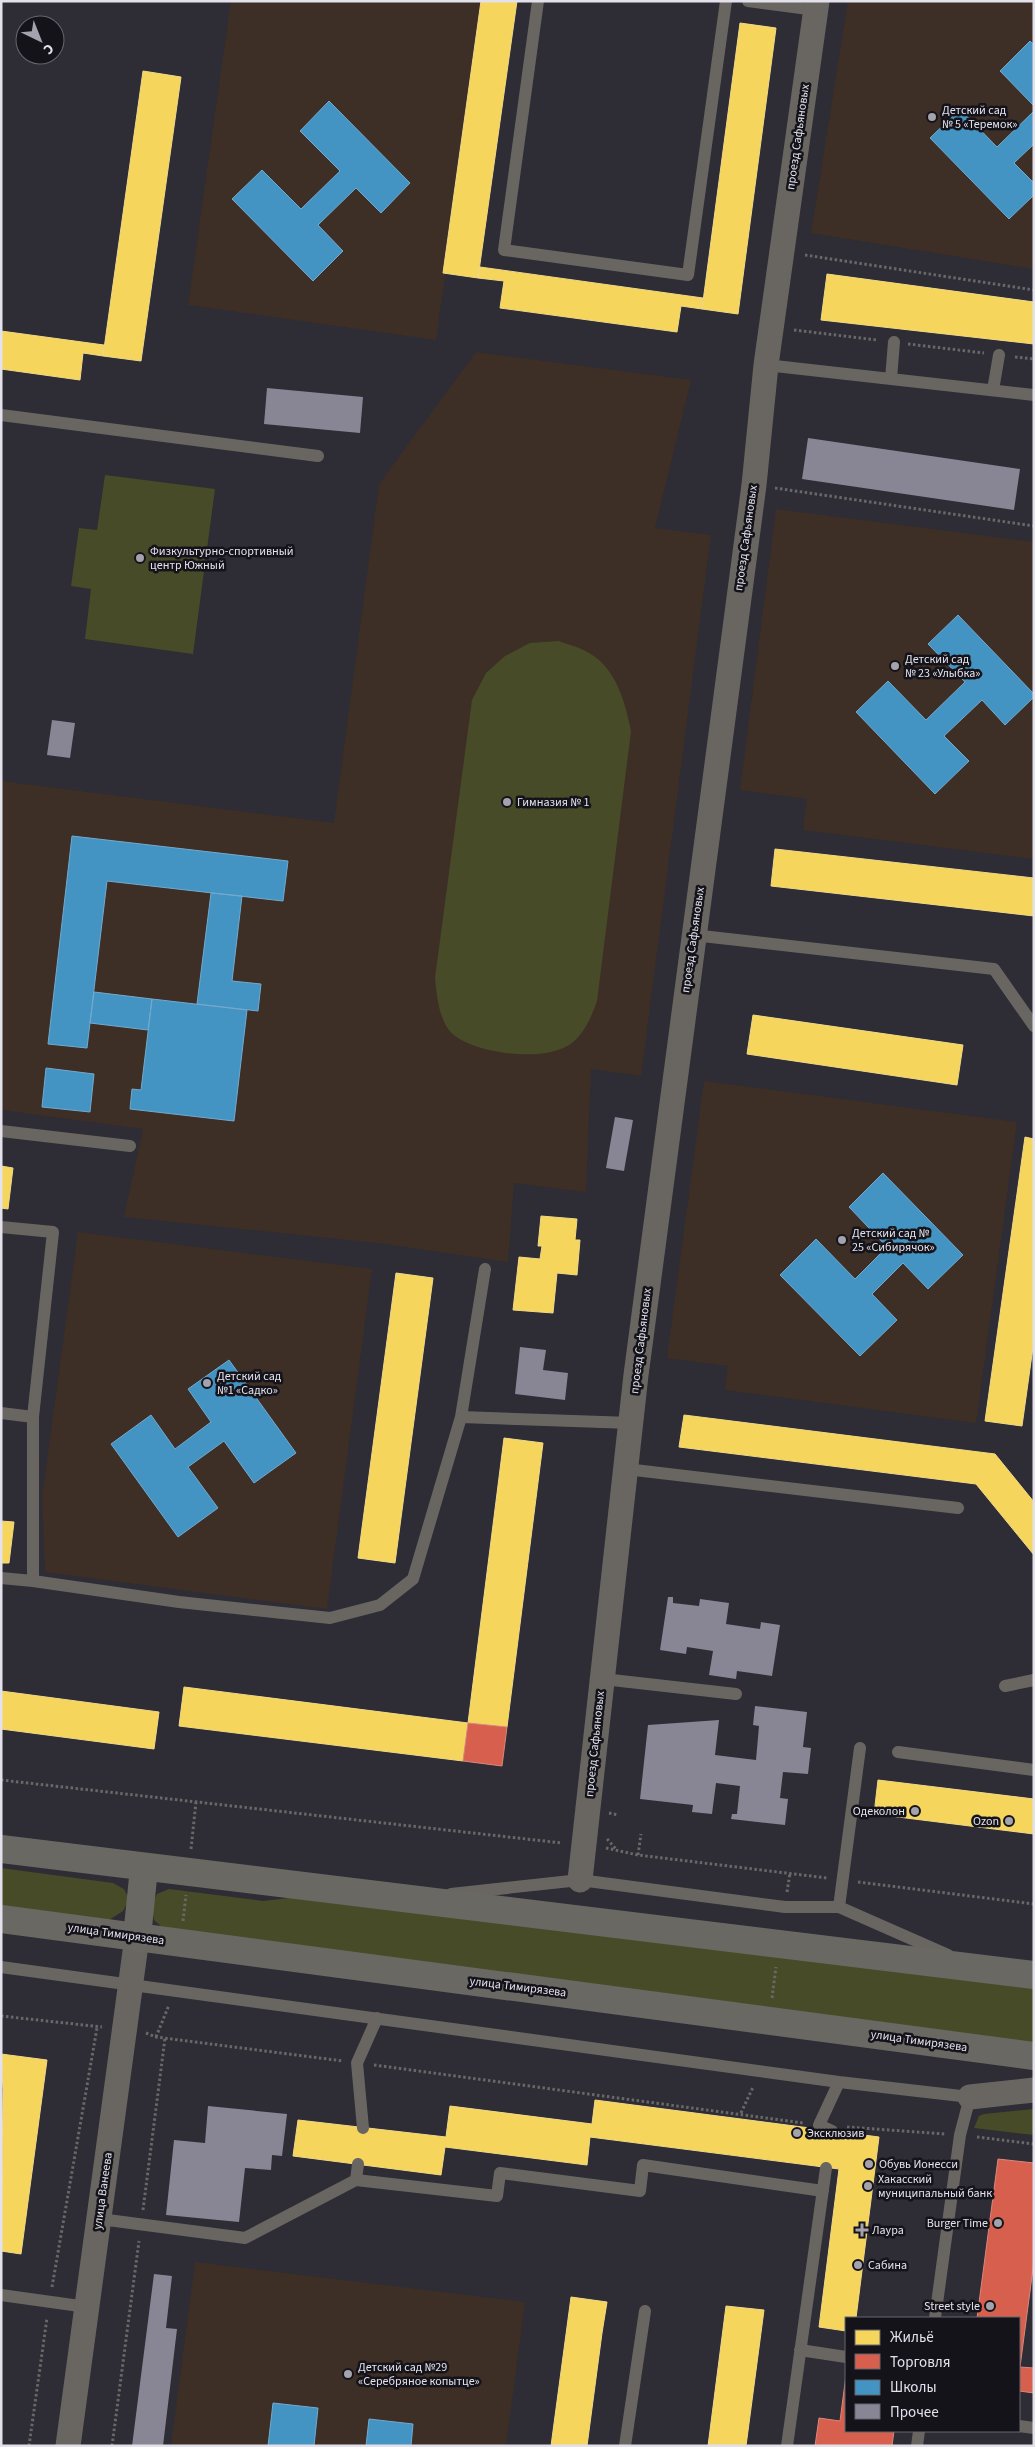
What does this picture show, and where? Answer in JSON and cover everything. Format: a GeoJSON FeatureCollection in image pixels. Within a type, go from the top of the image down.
{"type":"FeatureCollection","features":[{"type":"Feature","properties":{"kind":"main road"},"geometry":{"type":"LineString","coordinates":[[1,1849],[144,1868],[1034,1975]]}},
{"type":"Feature","properties":{"kind":"main road"},"geometry":{"type":"LineString","coordinates":[[137,1936],[144,1868]]}},
{"type":"Feature","properties":{"kind":"main road","name":"улица Тимирязева"},"geometry":{"type":"LineString","coordinates":[[1,1919],[1034,2056]]}},
{"type":"Feature","properties":{"kind":"street","name":"проезд Сафьяновых"},"geometry":{"type":"LineString","coordinates":[[580,1880],[631,1423],[693,935],[754,485],[766,365],[817,6]]}},
{"type":"Feature","properties":{"kind":"street","name":"улица Ванеева"},"geometry":{"type":"LineString","coordinates":[[68,2446],[127,2024],[137,1936]]}},
{"type":"Feature","properties":{"kind":"street"},"geometry":{"type":"LineString","coordinates":[[970,2097],[1034,2090]]}},
{"type":"Feature","properties":{"kind":"lane"},"geometry":{"type":"LineString","coordinates":[[538,1],[504,250],[688,274],[726,1]]}},
{"type":"Feature","properties":{"kind":"lane"},"geometry":{"type":"LineString","coordinates":[[748,1],[817,6]]}},
{"type":"Feature","properties":{"kind":"lane"},"geometry":{"type":"LineString","coordinates":[[891,379],[894,342]]}},
{"type":"Feature","properties":{"kind":"lane"},"geometry":{"type":"LineString","coordinates":[[993,390],[998,355]]}},
{"type":"Feature","properties":{"kind":"lane"},"geometry":{"type":"LineString","coordinates":[[766,365],[1034,395]]}},
{"type":"Feature","properties":{"kind":"lane"},"geometry":{"type":"LineString","coordinates":[[1,415],[318,456]]}},
{"type":"Feature","properties":{"kind":"lane"},"geometry":{"type":"LineString","coordinates":[[693,935],[994,969],[1034,1026]]}},
{"type":"Feature","properties":{"kind":"lane"},"geometry":{"type":"LineString","coordinates":[[1,1131],[130,1146]]}},
{"type":"Feature","properties":{"kind":"lane"},"geometry":{"type":"LineString","coordinates":[[1,1227],[53,1232],[33,1416],[33,1581]]}},
{"type":"Feature","properties":{"kind":"lane"},"geometry":{"type":"LineString","coordinates":[[1,1578],[179,1602],[330,1618],[380,1605],[413,1578],[460,1417],[485,1270]]}},
{"type":"Feature","properties":{"kind":"lane"},"geometry":{"type":"LineString","coordinates":[[1,1413],[33,1416]]}},
{"type":"Feature","properties":{"kind":"lane"},"geometry":{"type":"LineString","coordinates":[[460,1417],[631,1423]]}},
{"type":"Feature","properties":{"kind":"lane"},"geometry":{"type":"LineString","coordinates":[[626,1469],[958,1508]]}},
{"type":"Feature","properties":{"kind":"lane"},"geometry":{"type":"LineString","coordinates":[[603,1679],[736,1694]]}},
{"type":"Feature","properties":{"kind":"lane"},"geometry":{"type":"LineString","coordinates":[[1005,1686],[1034,1680]]}},
{"type":"Feature","properties":{"kind":"lane"},"geometry":{"type":"LineString","coordinates":[[839,1907],[860,1748]]}},
{"type":"Feature","properties":{"kind":"lane"},"geometry":{"type":"LineString","coordinates":[[898,1752],[1034,1770]]}},
{"type":"Feature","properties":{"kind":"lane"},"geometry":{"type":"LineString","coordinates":[[402,1899],[580,1880],[785,1907],[839,1907],[978,1968]]}},
{"type":"Feature","properties":{"kind":"lane"},"geometry":{"type":"LineString","coordinates":[[1,1967],[132,1983],[839,2082],[970,2097],[960,2135],[935,2317]]}},
{"type":"Feature","properties":{"kind":"lane"},"geometry":{"type":"LineString","coordinates":[[363,2128],[357,2063],[377,2018]]}},
{"type":"Feature","properties":{"kind":"lane"},"geometry":{"type":"LineString","coordinates":[[832,2131],[819,2125],[839,2082]]}},
{"type":"Feature","properties":{"kind":"lane"},"geometry":{"type":"LineString","coordinates":[[356,2180],[358,2164]]}},
{"type":"Feature","properties":{"kind":"lane"},"geometry":{"type":"LineString","coordinates":[[100,2219],[245,2238],[356,2180],[497,2196],[500,2173],[640,2191],[643,2165],[823,2191]]}},
{"type":"Feature","properties":{"kind":"lane"},"geometry":{"type":"LineString","coordinates":[[787,2446],[826,2168]]}},
{"type":"Feature","properties":{"kind":"lane"},"geometry":{"type":"LineString","coordinates":[[1,2295],[87,2307]]}},
{"type":"Feature","properties":{"kind":"lane"},"geometry":{"type":"LineString","coordinates":[[625,2446],[645,2311]]}},
{"type":"Feature","properties":{"kind":"lane"},"geometry":{"type":"LineString","coordinates":[[800,2350],[845,2357]]}},
{"type":"Feature","properties":{"kind":"lane"},"geometry":{"type":"LineString","coordinates":[[1020,2426],[1034,2428]]}},
{"type":"Feature","properties":{"kind":"lane"},"geometry":{"type":"LineString","coordinates":[[917,2446],[919,2432]]}},
{"type":"Feature","properties":{"kind":"path"},"geometry":{"type":"LineString","coordinates":[[782,252],[1034,290]]}},
{"type":"Feature","properties":{"kind":"path"},"geometry":{"type":"LineString","coordinates":[[754,485],[1034,526]]}},
{"type":"Feature","properties":{"kind":"path"},"geometry":{"type":"LineString","coordinates":[[1,1780],[584,1845],[638,1855],[1034,1904]]}},
{"type":"Feature","properties":{"kind":"path"},"geometry":{"type":"LineString","coordinates":[[638,1855],[641,1834]]}},
{"type":"Feature","properties":{"kind":"path"},"geometry":{"type":"LineString","coordinates":[[1,2016],[97,2028],[127,2024],[156,2037],[819,2125],[960,2135],[1034,2144]]}},
{"type":"Feature","properties":{"kind":"path"},"geometry":{"type":"LineString","coordinates":[[29,2446],[49,2302],[97,2028]]}},
{"type":"Feature","properties":{"kind":"shaded area"},"geometry":{"type":"Polygon","coordinates":[[[231,1],[483,1],[436,340],[188,305],[231,1]]]}},
{"type":"Feature","properties":{"kind":"shaded area","name":"Детский сад № 5 «Теремок»"},"geometry":{"type":"Polygon","coordinates":[[[848,1],[1034,1],[1034,269],[811,233],[848,1]]]}},
{"type":"Feature","properties":{"kind":"shaded area","name":"Гимназия № 1"},"geometry":{"type":"Polygon","coordinates":[[[476,352],[691,380],[655,528],[711,535],[641,1076],[591,1069],[586,1192],[514,1183],[508,1262],[378,1243],[124,1217],[143,1129],[1,1110],[1,781],[334,823],[379,484],[476,352]]]}},
{"type":"Feature","properties":{"kind":"shaded area","name":"Детский сад № 23 «Улыбка»"},"geometry":{"type":"Polygon","coordinates":[[[776,509],[1034,542],[1034,859],[803,830],[807,799],[740,790],[776,509]]]}},
{"type":"Feature","properties":{"kind":"shaded area","name":"Детский сад № 25 «Сибирячок»"},"geometry":{"type":"Polygon","coordinates":[[[704,1081],[1017,1122],[976,1423],[725,1390],[728,1366],[667,1358],[704,1081]]]}},
{"type":"Feature","properties":{"kind":"shaded area","name":"Детский сад №1 «Cадко»"},"geometry":{"type":"Polygon","coordinates":[[[78,1232],[372,1269],[327,1609],[45,1572],[42,1497],[78,1232]]]}},
{"type":"Feature","properties":{"kind":"shaded area","name":"Детский сад №29 «Серебряное копытце»"},"geometry":{"type":"Polygon","coordinates":[[[195,2262],[525,2302],[506,2446],[171,2446],[195,2262]]]}},
{"type":"Feature","properties":{"kind":"green space","name":"Физкультурно-спортивный центр Южный"},"geometry":{"type":"Polygon","coordinates":[[[105,475],[215,489],[193,654],[85,639],[91,589],[71,586],[79,528],[97,530],[105,475]]]}},
{"type":"Feature","properties":{"kind":"green space"},"geometry":{"type":"Polygon","coordinates":[[[559,641],[585,651],[598,659],[606,667],[618,687],[631,731],[597,1001],[584,1029],[572,1043],[561,1049],[546,1053],[512,1054],[479,1047],[465,1042],[454,1035],[445,1024],[442,1016],[435,978],[472,700],[486,673],[505,656],[530,643],[559,641]]]}},
{"type":"Feature","properties":{"kind":"green space"},"geometry":{"type":"Polygon","coordinates":[[[1,1868],[113,1883],[124,1889],[129,1899],[123,1911],[106,1922],[1,1908],[1,1868]]]}},
{"type":"Feature","properties":{"kind":"green space"},"geometry":{"type":"Polygon","coordinates":[[[169,1889],[263,1901],[289,1898],[1034,1987],[1034,2043],[163,1928],[154,1920],[152,1905],[157,1894],[169,1889]]]}},
{"type":"Feature","properties":{"kind":"green space"},"geometry":{"type":"Polygon","coordinates":[[[1034,2109],[1034,2135],[974,2128],[979,2116],[984,2114],[1034,2109]]]}},
{"type":"Feature","properties":{"kind":"building: Жильё"},"geometry":{"type":"Polygon","coordinates":[[[481,1],[517,1],[478,278],[443,273],[481,1]]]}},
{"type":"Feature","properties":{"kind":"building: Жильё"},"geometry":{"type":"Polygon","coordinates":[[[740,23],[776,28],[738,314],[702,309],[740,23]]]}},
{"type":"Feature","properties":{"kind":"building: Жильё"},"geometry":{"type":"Polygon","coordinates":[[[143,71],[181,77],[141,361],[103,356],[143,71]]]}},
{"type":"Feature","properties":{"kind":"building: Жильё"},"geometry":{"type":"Polygon","coordinates":[[[480,267],[703,298],[702,309],[681,306],[677,332],[500,308],[504,281],[478,278],[480,267]]]}},
{"type":"Feature","properties":{"kind":"building: Жильё"},"geometry":{"type":"Polygon","coordinates":[[[827,274],[1034,302],[1034,344],[821,320],[827,274]]]}},
{"type":"Feature","properties":{"kind":"building: Жильё"},"geometry":{"type":"Polygon","coordinates":[[[1,331],[104,345],[103,356],[83,353],[80,380],[1,369],[1,331]]]}},
{"type":"Feature","properties":{"kind":"building: Жильё"},"geometry":{"type":"Polygon","coordinates":[[[775,849],[1034,878],[1034,916],[771,886],[775,849]]]}},
{"type":"Feature","properties":{"kind":"building: Жильё"},"geometry":{"type":"Polygon","coordinates":[[[753,1015],[963,1045],[957,1085],[747,1054],[753,1015]]]}},
{"type":"Feature","properties":{"kind":"building: Жильё"},"geometry":{"type":"Polygon","coordinates":[[[1025,1137],[1034,1139],[1034,1340],[1022,1426],[985,1421],[1025,1137]]]}},
{"type":"Feature","properties":{"kind":"building: Жильё"},"geometry":{"type":"Polygon","coordinates":[[[1,1166],[13,1168],[8,1209],[1,1208],[1,1166]]]}},
{"type":"Feature","properties":{"kind":"building: Жильё"},"geometry":{"type":"Polygon","coordinates":[[[541,1216],[577,1219],[575,1240],[580,1240],[577,1275],[557,1273],[553,1313],[513,1310],[519,1257],[540,1259],[542,1246],[538,1246],[541,1216]]]}},
{"type":"Feature","properties":{"kind":"building: Жильё"},"geometry":{"type":"Polygon","coordinates":[[[396,1273],[433,1278],[395,1563],[358,1558],[396,1273]]]}},
{"type":"Feature","properties":{"kind":"building: Жильё"},"geometry":{"type":"Polygon","coordinates":[[[684,1415],[995,1454],[1034,1502],[1034,1555],[976,1484],[679,1447],[684,1415]]]}},
{"type":"Feature","properties":{"kind":"building: Жильё"},"geometry":{"type":"Polygon","coordinates":[[[504,1438],[543,1443],[507,1727],[468,1723],[504,1438]]]}},
{"type":"Feature","properties":{"kind":"building: Жильё"},"geometry":{"type":"Polygon","coordinates":[[[1,1521],[14,1522],[9,1563],[1,1563],[1,1521]]]}},
{"type":"Feature","properties":{"kind":"building: Жильё"},"geometry":{"type":"Polygon","coordinates":[[[184,1687],[468,1723],[463,1761],[179,1726],[184,1687]]]}},
{"type":"Feature","properties":{"kind":"building: Жильё"},"geometry":{"type":"Polygon","coordinates":[[[1,1691],[159,1712],[154,1749],[1,1729],[1,1691]]]}},
{"type":"Feature","properties":{"kind":"building: Жильё"},"geometry":{"type":"Polygon","coordinates":[[[878,1780],[1034,1799],[1034,1834],[874,1814],[878,1780]]]}},
{"type":"Feature","properties":{"kind":"building: Жильё"},"geometry":{"type":"Polygon","coordinates":[[[1,2054],[47,2060],[21,2254],[1,2251],[3,2089],[1,2054]]]}},
{"type":"Feature","properties":{"kind":"building: Жильё"},"geometry":{"type":"Polygon","coordinates":[[[595,2100],[879,2137],[856,2317],[845,2317],[845,2331],[819,2327],[839,2169],[590,2137],[587,2165],[445,2147],[441,2175],[293,2156],[298,2120],[446,2137],[450,2106],[592,2124],[595,2100]]]}},
{"type":"Feature","properties":{"kind":"building: Жильё"},"geometry":{"type":"Polygon","coordinates":[[[571,2297],[607,2302],[587,2446],[551,2446],[571,2297]]]}},
{"type":"Feature","properties":{"kind":"building: Жильё"},"geometry":{"type":"Polygon","coordinates":[[[726,2306],[764,2310],[746,2446],[708,2446],[726,2306]]]}},
{"type":"Feature","properties":{"kind":"building: Торговля"},"geometry":{"type":"Polygon","coordinates":[[[468,1723],[507,1727],[502,1766],[463,1761],[468,1723]]]}},
{"type":"Feature","properties":{"kind":"building: Торговля"},"geometry":{"type":"Polygon","coordinates":[[[998,2159],[1034,2163],[1034,2261],[1020,2367],[1020,2317],[977,2317],[998,2159]]]}},
{"type":"Feature","properties":{"kind":"building: Торговля"},"geometry":{"type":"Polygon","coordinates":[[[1020,2367],[1034,2368],[1034,2393],[1020,2391],[1020,2367]]]}},
{"type":"Feature","properties":{"kind":"building: Торговля"},"geometry":{"type":"Polygon","coordinates":[[[845,2383],[845,2432],[894,2432],[892,2446],[815,2446],[819,2418],[840,2421],[845,2383]]]}},
{"type":"Feature","properties":{"kind":"building: Школы"},"geometry":{"type":"Polygon","coordinates":[[[1030,41],[1034,45],[1034,106],[1000,71],[1030,41]]]}},
{"type":"Feature","properties":{"kind":"building: Школы"},"geometry":{"type":"Polygon","coordinates":[[[329,101],[410,183],[381,213],[356,188],[318,225],[343,251],[313,281],[232,199],[262,170],[301,209],[340,171],[300,131],[329,101]]]}},
{"type":"Feature","properties":{"kind":"building: Школы"},"geometry":{"type":"Polygon","coordinates":[[[960,109],[997,147],[1034,111],[1034,144],[1014,163],[1034,183],[1034,195],[1009,219],[930,138],[960,109]]]}},
{"type":"Feature","properties":{"kind":"building: Школы"},"geometry":{"type":"Polygon","coordinates":[[[958,615],[1034,694],[1034,697],[1005,725],[982,700],[944,736],[969,761],[935,794],[856,712],[888,681],[926,720],[965,682],[928,644],[958,615]]]}},
{"type":"Feature","properties":{"kind":"building: Школы"},"geometry":{"type":"Polygon","coordinates":[[[72,836],[288,861],[283,901],[107,881],[87,1048],[48,1044],[72,836]]]}},
{"type":"Feature","properties":{"kind":"building: Школы"},"geometry":{"type":"Polygon","coordinates":[[[211,893],[242,896],[232,981],[261,984],[258,1011],[197,1004],[211,893]]]}},
{"type":"Feature","properties":{"kind":"building: Школы"},"geometry":{"type":"Polygon","coordinates":[[[94,992],[152,999],[148,1030],[90,1023],[94,992]]]}},
{"type":"Feature","properties":{"kind":"building: Школы"},"geometry":{"type":"Polygon","coordinates":[[[152,999],[247,1010],[234,1121],[130,1109],[132,1089],[141,1090],[152,999]]]}},
{"type":"Feature","properties":{"kind":"building: Школы"},"geometry":{"type":"Polygon","coordinates":[[[46,1068],[94,1074],[90,1112],[42,1107],[46,1068]]]}},
{"type":"Feature","properties":{"kind":"building: Школы"},"geometry":{"type":"Polygon","coordinates":[[[883,1173],[963,1255],[928,1289],[903,1263],[872,1294],[897,1320],[860,1356],[780,1275],[816,1239],[855,1279],[887,1247],[849,1207],[883,1173]]]}},
{"type":"Feature","properties":{"kind":"building: Школы"},"geometry":{"type":"Polygon","coordinates":[[[229,1360],[296,1453],[254,1483],[224,1441],[188,1467],[218,1508],[178,1537],[111,1444],[151,1415],[175,1449],[211,1422],[188,1389],[229,1360]]]}},
{"type":"Feature","properties":{"kind":"building: Школы"},"geometry":{"type":"Polygon","coordinates":[[[273,2403],[318,2408],[314,2446],[268,2446],[273,2403]]]}},
{"type":"Feature","properties":{"kind":"building: Школы"},"geometry":{"type":"Polygon","coordinates":[[[369,2419],[413,2424],[411,2446],[366,2446],[369,2419]]]}},
{"type":"Feature","properties":{"kind":"building: Прочее"},"geometry":{"type":"Polygon","coordinates":[[[267,388],[363,397],[360,433],[264,424],[267,388]]]}},
{"type":"Feature","properties":{"kind":"building: Прочее"},"geometry":{"type":"Polygon","coordinates":[[[808,438],[1020,469],[1014,510],[802,479],[808,438]]]}},
{"type":"Feature","properties":{"kind":"building: Прочее"},"geometry":{"type":"Polygon","coordinates":[[[52,720],[75,723],[70,758],[47,755],[52,720]]]}},
{"type":"Feature","properties":{"kind":"building: Прочее"},"geometry":{"type":"Polygon","coordinates":[[[615,1117],[633,1120],[624,1171],[606,1168],[615,1117]]]}},
{"type":"Feature","properties":{"kind":"building: Прочее"},"geometry":{"type":"Polygon","coordinates":[[[520,1347],[546,1350],[543,1370],[568,1373],[565,1400],[515,1394],[520,1347]]]}},
{"type":"Feature","properties":{"kind":"building: Прочее"},"geometry":{"type":"Polygon","coordinates":[[[668,1597],[673,1597],[673,1603],[699,1606],[700,1599],[729,1603],[726,1624],[760,1629],[761,1622],[780,1625],[772,1676],[737,1671],[736,1679],[709,1675],[713,1651],[687,1647],[686,1654],[660,1650],[668,1597]]]}},
{"type":"Feature","properties":{"kind":"building: Прочее"},"geometry":{"type":"Polygon","coordinates":[[[755,1706],[807,1712],[803,1747],[811,1748],[808,1774],[783,1772],[780,1798],[788,1799],[785,1825],[731,1819],[732,1814],[737,1814],[740,1786],[716,1783],[712,1814],[692,1812],[693,1805],[640,1799],[648,1725],[719,1720],[715,1755],[756,1760],[759,1726],[753,1725],[755,1706]]]}},
{"type":"Feature","properties":{"kind":"building: Прочее"},"geometry":{"type":"Polygon","coordinates":[[[208,2106],[287,2114],[282,2156],[272,2155],[271,2170],[245,2168],[239,2222],[166,2215],[174,2140],[205,2143],[208,2106]]]}},
{"type":"Feature","properties":{"kind":"building: Прочее"},"geometry":{"type":"Polygon","coordinates":[[[154,2274],[172,2276],[166,2328],[177,2329],[163,2446],[132,2446],[154,2274]]]}},
{"type":"Feature","properties":{"kind":"place","name":"Детский сад № 5 «Теремок»"},"geometry":{"type":"Point","coordinates":[932,117]}},
{"type":"Feature","properties":{"kind":"place","name":"Физкультурно-спортивный центр Южный"},"geometry":{"type":"Point","coordinates":[140,558]}},
{"type":"Feature","properties":{"kind":"place","name":"Детский сад № 23 «Улыбка»"},"geometry":{"type":"Point","coordinates":[895,666]}},
{"type":"Feature","properties":{"kind":"place","name":"Гимназия № 1"},"geometry":{"type":"Point","coordinates":[507,802]}},
{"type":"Feature","properties":{"kind":"place","name":"Детский сад № 25 «Сибирячок»"},"geometry":{"type":"Point","coordinates":[842,1240]}},
{"type":"Feature","properties":{"kind":"place","name":"Детский сад №1 «Cадко»"},"geometry":{"type":"Point","coordinates":[207,1383]}},
{"type":"Feature","properties":{"kind":"place","name":"Одеколон"},"geometry":{"type":"Point","coordinates":[915,1811]}},
{"type":"Feature","properties":{"kind":"place","name":"Ozon"},"geometry":{"type":"Point","coordinates":[1009,1821]}},
{"type":"Feature","properties":{"kind":"place","name":"Эксклюзив"},"geometry":{"type":"Point","coordinates":[797,2133]}},
{"type":"Feature","properties":{"kind":"place","name":"Обувь Ионесси"},"geometry":{"type":"Point","coordinates":[869,2164]}},
{"type":"Feature","properties":{"kind":"place","name":"Хакасский муниципальный банк"},"geometry":{"type":"Point","coordinates":[868,2186]}},
{"type":"Feature","properties":{"kind":"place","name":"Burger Time"},"geometry":{"type":"Point","coordinates":[998,2223]}},
{"type":"Feature","properties":{"kind":"place","name":"Лаура"},"geometry":{"type":"Point","coordinates":[862,2230]}},
{"type":"Feature","properties":{"kind":"place","name":"Сабина"},"geometry":{"type":"Point","coordinates":[858,2265]}},
{"type":"Feature","properties":{"kind":"place","name":"Street style"},"geometry":{"type":"Point","coordinates":[990,2306]}},
{"type":"Feature","properties":{"kind":"place","name":"Детский сад №29 «Серебряное копытце»"},"geometry":{"type":"Point","coordinates":[348,2374]}}]}
